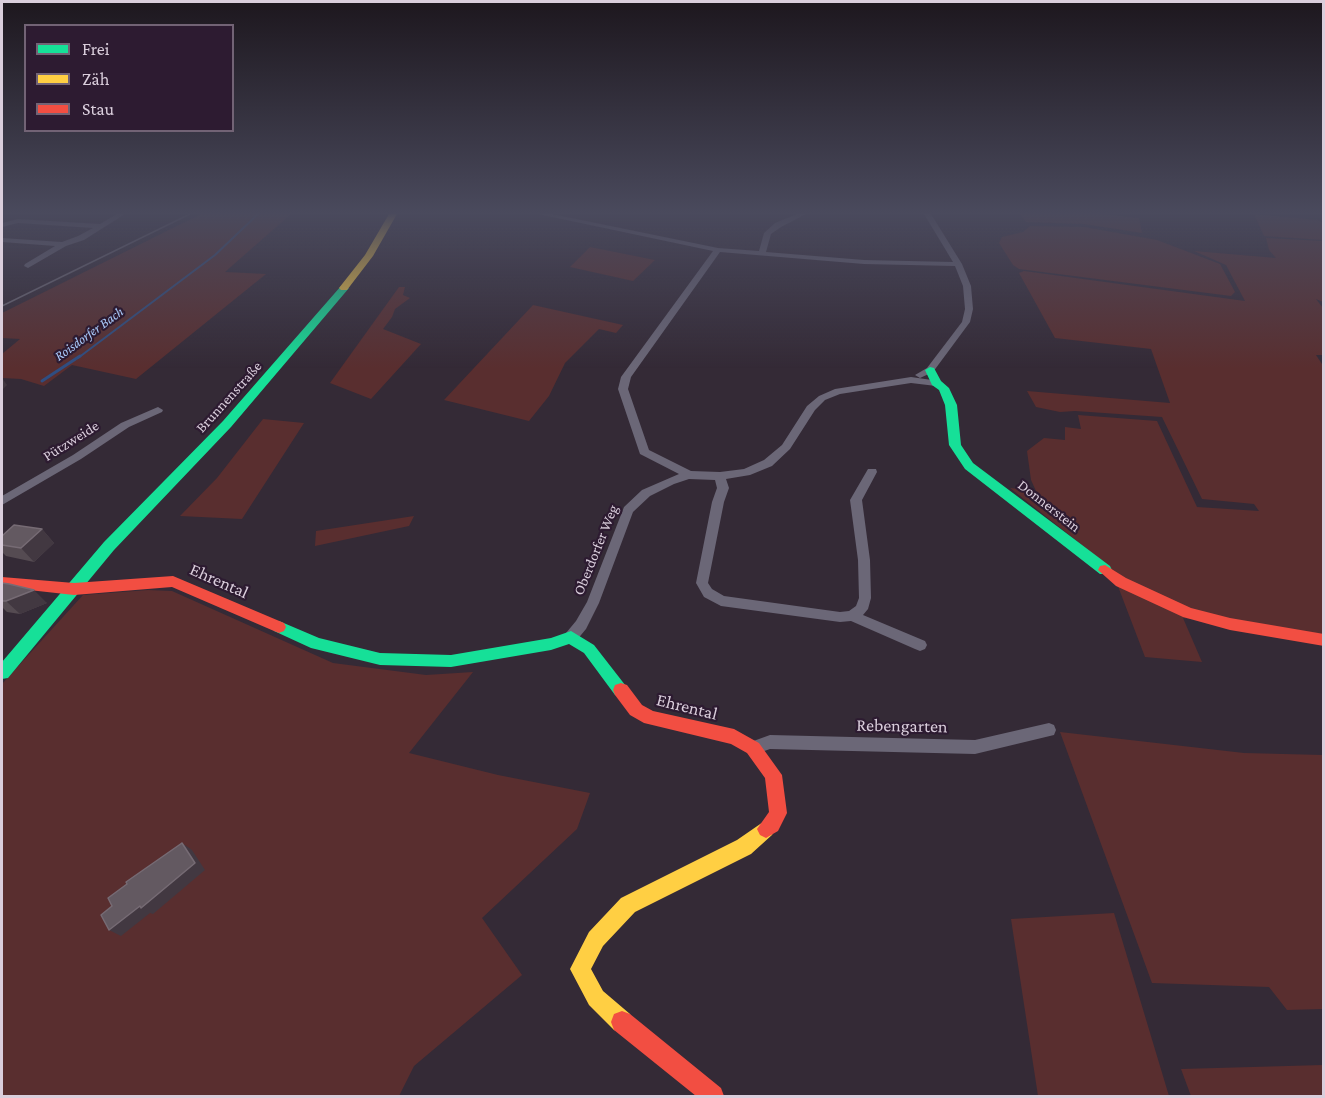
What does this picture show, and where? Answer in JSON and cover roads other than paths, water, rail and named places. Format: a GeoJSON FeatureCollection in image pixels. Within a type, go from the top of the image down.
{"type":"FeatureCollection","features":[{"type":"Feature","properties":{"kind":"street","name":"Brunnenstraße"},"geometry":{"type":"LineString","coordinates":[[2,673],[109,546],[227,424],[331,304],[361,265]]}},
{"type":"Feature","properties":{"kind":"street"},"geometry":{"type":"LineString","coordinates":[[689,476],[644,452],[623,389],[627,377],[707,265]]}},
{"type":"Feature","properties":{"kind":"street"},"geometry":{"type":"LineString","coordinates":[[930,370],[966,322],[969,309],[968,286],[959,265]]}},
{"type":"Feature","properties":{"kind":"street","name":"Oberdorfer Weg"},"geometry":{"type":"LineString","coordinates":[[911,380],[930,370]]}},
{"type":"Feature","properties":{"kind":"street","name":"Donnerstein"},"geometry":{"type":"LineString","coordinates":[[930,370],[936,383],[944,388],[951,405],[955,446],[969,466],[1121,582],[1188,613],[1230,624],[1323,640]]}},
{"type":"Feature","properties":{"kind":"street","name":"Oberdorfer Weg"},"geometry":{"type":"LineString","coordinates":[[571,637],[581,625],[593,603],[628,510],[646,493],[670,481],[689,476],[720,476],[746,472],[768,463],[786,447],[811,408],[822,398],[838,391],[911,380],[936,383]]}},
{"type":"Feature","properties":{"kind":"street","name":"Pützweide"},"geometry":{"type":"LineString","coordinates":[[2,501],[77,457],[125,425],[158,410]]}},
{"type":"Feature","properties":{"kind":"street"},"geometry":{"type":"LineString","coordinates":[[852,616],[862,609],[865,598],[864,560],[856,500],[872,472]]}},
{"type":"Feature","properties":{"kind":"street"},"geometry":{"type":"LineString","coordinates":[[720,476],[723,488],[718,502],[702,583],[708,593],[721,601],[840,617],[852,616],[920,645]]}},
{"type":"Feature","properties":{"kind":"street","name":"Ehrental"},"geometry":{"type":"LineString","coordinates":[[2,582],[74,589],[174,580],[316,644],[380,659],[451,662],[509,652],[571,637],[589,649],[636,710],[650,718],[734,737],[753,748],[773,775],[778,813],[772,825],[744,848],[628,905],[596,939],[580,969],[596,998],[713,1096]]}},
{"type":"Feature","properties":{"kind":"street","name":"Rebengarten"},"geometry":{"type":"LineString","coordinates":[[753,748],[770,742],[975,747],[1049,730]]}},
{"type":"Feature","properties":{"kind":"waterway","name":"Roisdorfer Bach"},"geometry":{"type":"LineString","coordinates":[[78,358],[201,265]]}},
{"type":"Feature","properties":{"kind":"waterway","name":"Roisdorfer Bach"},"geometry":{"type":"LineString","coordinates":[[42,381],[80,356]]}},
{"type":"Feature","properties":{"kind":"tram line"},"geometry":{"type":"LineString","coordinates":[[2,306],[85,265]]}}]}
